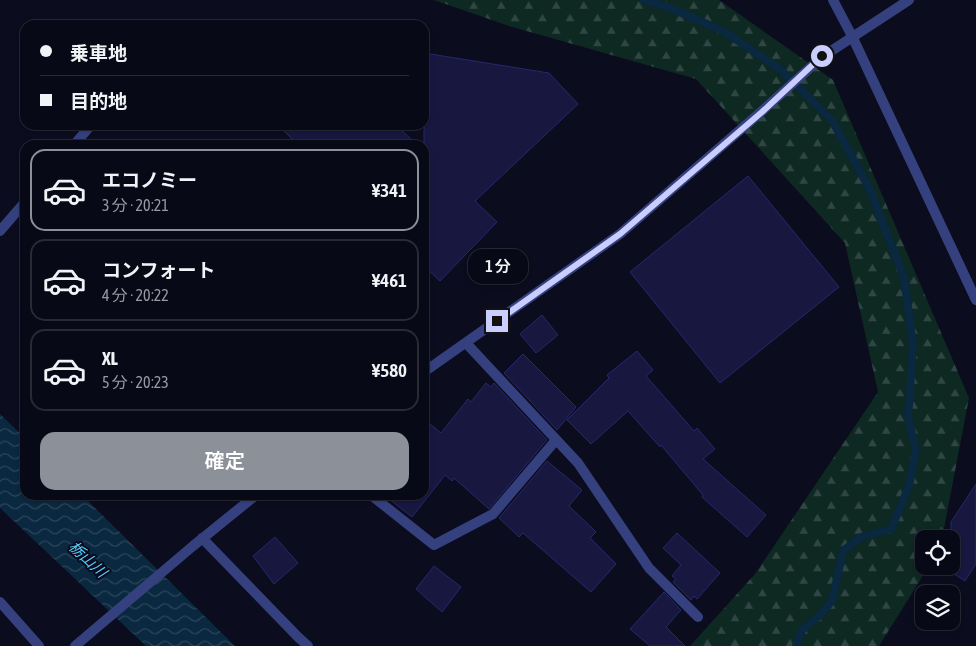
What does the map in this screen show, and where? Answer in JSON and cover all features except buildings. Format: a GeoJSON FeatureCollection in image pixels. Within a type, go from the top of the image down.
{"type":"FeatureCollection","features":[{"type":"Feature","properties":{"kind":"street"},"geometry":{"type":"LineString","coordinates":[[832,0],[852,36],[976,300]]}},
{"type":"Feature","properties":{"kind":"street"},"geometry":{"type":"LineString","coordinates":[[429,369],[620,234],[762,112],[822,56],[909,0]]}},
{"type":"Feature","properties":{"kind":"street"},"geometry":{"type":"LineString","coordinates":[[78,140],[87,130]]}},
{"type":"Feature","properties":{"kind":"street"},"geometry":{"type":"LineString","coordinates":[[0,231],[20,208]]}},
{"type":"Feature","properties":{"kind":"street"},"geometry":{"type":"LineString","coordinates":[[466,343],[578,463],[649,568],[698,617]]}},
{"type":"Feature","properties":{"kind":"street"},"geometry":{"type":"LineString","coordinates":[[377,500],[434,545],[493,514],[556,440]]}},
{"type":"Feature","properties":{"kind":"street"},"geometry":{"type":"LineString","coordinates":[[75,646],[250,500]]}},
{"type":"Feature","properties":{"kind":"street"},"geometry":{"type":"LineString","coordinates":[[202,538],[308,646]]}},
{"type":"Feature","properties":{"kind":"street"},"geometry":{"type":"LineString","coordinates":[[0,602],[39,646]]}},
{"type":"Feature","properties":{"kind":"green space"},"geometry":{"type":"Polygon","coordinates":[[[434,0],[719,0],[833,80],[969,398],[944,530],[915,530],[915,575],[923,575],[917,585],[915,585],[915,588],[879,646],[690,646],[755,574],[878,392],[845,243],[696,79],[509,26],[434,0]]]}},
{"type":"Feature","properties":{"kind":"water","name":"栃山川"},"geometry":{"type":"Polygon","coordinates":[[[0,414],[20,433],[20,500],[87,500],[235,646],[146,646],[0,508],[0,414]]]}},
{"type":"Feature","properties":{"kind":"waterway"},"geometry":{"type":"LineString","coordinates":[[644,0],[668,7],[725,32],[781,70],[832,120],[869,188],[904,277],[913,345],[908,418],[916,450],[909,486],[891,529],[861,537],[843,551],[832,601],[819,616],[802,630],[796,646]]}},
{"type":"Feature","properties":{"kind":"route"},"geometry":{"type":"LineString","coordinates":[[497,321],[620,234],[762,112],[822,56]]}}]}
